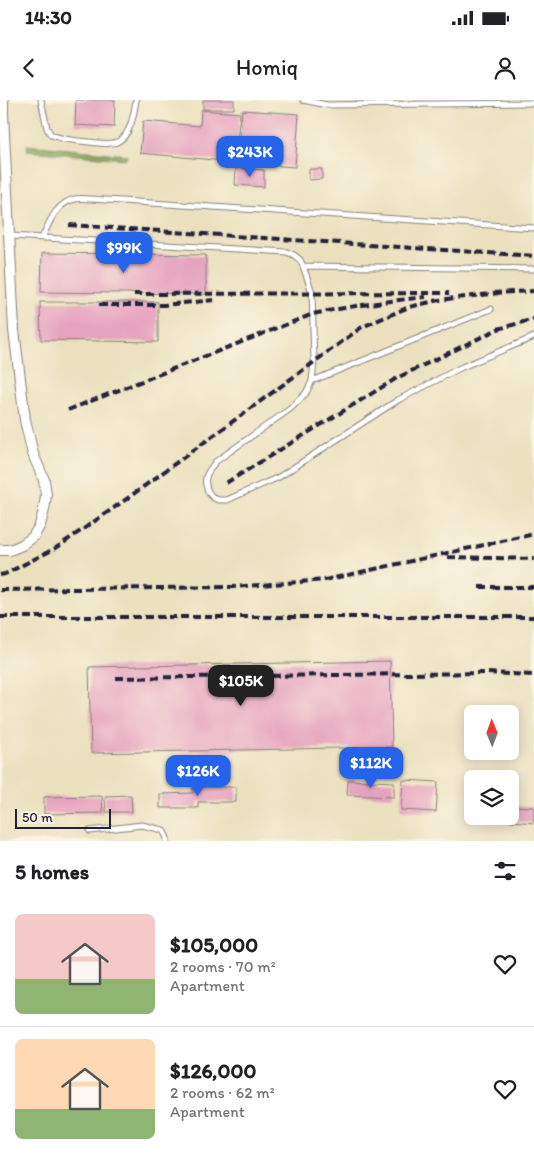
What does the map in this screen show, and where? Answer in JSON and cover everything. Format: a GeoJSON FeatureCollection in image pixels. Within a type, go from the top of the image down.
{"type":"FeatureCollection","features":[{"type":"Feature","properties":{"kind":"street"},"geometry":{"type":"LineString","coordinates":[[0,550],[10,550],[22,546],[33,537],[40,525],[46,495],[44,480],[34,454],[25,420],[14,330],[3,100]]}},
{"type":"Feature","properties":{"kind":"lane"},"geometry":{"type":"LineString","coordinates":[[41,100],[47,128],[51,135],[64,140],[107,143],[118,142],[125,135],[132,123],[136,100]]}},
{"type":"Feature","properties":{"kind":"lane"},"geometry":{"type":"LineString","coordinates":[[303,100],[327,104],[534,103]]}},
{"type":"Feature","properties":{"kind":"lane"},"geometry":{"type":"LineString","coordinates":[[42,238],[55,212],[64,204],[74,199],[534,228]]}},
{"type":"Feature","properties":{"kind":"lane"},"geometry":{"type":"LineString","coordinates":[[9,236],[287,252],[300,260],[312,292],[314,362],[312,381],[306,392],[290,409],[215,462],[205,479],[209,493],[220,500],[227,500],[279,478],[398,400],[462,367],[534,337]]}},
{"type":"Feature","properties":{"kind":"lane"},"geometry":{"type":"LineString","coordinates":[[303,266],[534,269]]}},
{"type":"Feature","properties":{"kind":"lane"},"geometry":{"type":"LineString","coordinates":[[312,381],[491,309]]}},
{"type":"Feature","properties":{"kind":"lane"},"geometry":{"type":"LineString","coordinates":[[90,831],[142,826],[163,830],[167,841]]}},
{"type":"Feature","properties":{"kind":"green space"},"geometry":{"type":"Polygon","coordinates":[[[27,145],[127,155],[126,159],[28,151],[27,145]]]}},
{"type":"Feature","properties":{"kind":"building"},"geometry":{"type":"Polygon","coordinates":[[[76,100],[115,100],[114,127],[75,125],[76,100]]]}},
{"type":"Feature","properties":{"kind":"building"},"geometry":{"type":"Polygon","coordinates":[[[203,100],[234,100],[234,109],[203,109],[203,100]]]}},
{"type":"Feature","properties":{"kind":"building"},"geometry":{"type":"Polygon","coordinates":[[[201,110],[240,113],[235,162],[140,153],[143,121],[200,126],[201,110]]]}},
{"type":"Feature","properties":{"kind":"building"},"geometry":{"type":"Polygon","coordinates":[[[242,110],[299,114],[295,167],[238,163],[242,110]]]}},
{"type":"Feature","properties":{"kind":"building"},"geometry":{"type":"Polygon","coordinates":[[[236,168],[264,170],[264,187],[235,185],[236,168]]]}},
{"type":"Feature","properties":{"kind":"building"},"geometry":{"type":"Polygon","coordinates":[[[309,169],[322,169],[322,179],[309,180],[309,169]]]}},
{"type":"Feature","properties":{"kind":"building"},"geometry":{"type":"Polygon","coordinates":[[[42,253],[206,255],[206,294],[41,292],[42,253]]]}},
{"type":"Feature","properties":{"kind":"building"},"geometry":{"type":"Polygon","coordinates":[[[40,302],[158,302],[158,342],[41,340],[40,302]]]}},
{"type":"Feature","properties":{"kind":"building"},"geometry":{"type":"Polygon","coordinates":[[[390,661],[392,747],[91,753],[89,667],[390,661]]]}},
{"type":"Feature","properties":{"kind":"building"},"geometry":{"type":"Polygon","coordinates":[[[348,780],[394,782],[394,797],[347,795],[348,780]]]}},
{"type":"Feature","properties":{"kind":"building"},"geometry":{"type":"Polygon","coordinates":[[[403,780],[438,782],[436,812],[401,810],[403,780]]]}},
{"type":"Feature","properties":{"kind":"building"},"geometry":{"type":"Polygon","coordinates":[[[193,787],[236,787],[236,802],[198,802],[198,808],[160,808],[160,794],[193,793],[193,787]]]}},
{"type":"Feature","properties":{"kind":"building"},"geometry":{"type":"Polygon","coordinates":[[[131,795],[132,812],[106,812],[105,796],[131,795]]]}},
{"type":"Feature","properties":{"kind":"building"},"geometry":{"type":"Polygon","coordinates":[[[102,796],[103,813],[44,814],[44,797],[102,796]]]}},
{"type":"Feature","properties":{"kind":"building"},"geometry":{"type":"Polygon","coordinates":[[[519,806],[534,807],[534,823],[519,822],[519,806]]]}},
{"type":"Feature","properties":{"kind":"railway"},"geometry":{"type":"LineString","coordinates":[[69,225],[534,256]]}},
{"type":"Feature","properties":{"kind":"railway"},"geometry":{"type":"LineString","coordinates":[[493,293],[534,291]]}},
{"type":"Feature","properties":{"kind":"railway"},"geometry":{"type":"LineString","coordinates":[[134,294],[449,293]]}},
{"type":"Feature","properties":{"kind":"railway"},"geometry":{"type":"LineString","coordinates":[[0,575],[56,548],[128,498],[362,327],[409,307],[439,300],[499,293]]}},
{"type":"Feature","properties":{"kind":"railway"},"geometry":{"type":"LineString","coordinates":[[68,410],[313,314],[369,304],[426,297]]}},
{"type":"Feature","properties":{"kind":"railway"},"geometry":{"type":"LineString","coordinates":[[99,305],[164,305],[214,300]]}},
{"type":"Feature","properties":{"kind":"railway"},"geometry":{"type":"LineString","coordinates":[[226,483],[397,378],[498,329],[534,319]]}},
{"type":"Feature","properties":{"kind":"railway"},"geometry":{"type":"LineString","coordinates":[[0,590],[233,587],[325,580],[534,534]]}},
{"type":"Feature","properties":{"kind":"railway"},"geometry":{"type":"LineString","coordinates":[[448,557],[534,559]]}},
{"type":"Feature","properties":{"kind":"railway"},"geometry":{"type":"LineString","coordinates":[[479,587],[534,587]]}},
{"type":"Feature","properties":{"kind":"railway"},"geometry":{"type":"LineString","coordinates":[[0,617],[534,617]]}},
{"type":"Feature","properties":{"kind":"railway"},"geometry":{"type":"LineString","coordinates":[[116,678],[485,673],[534,675]]}}]}
